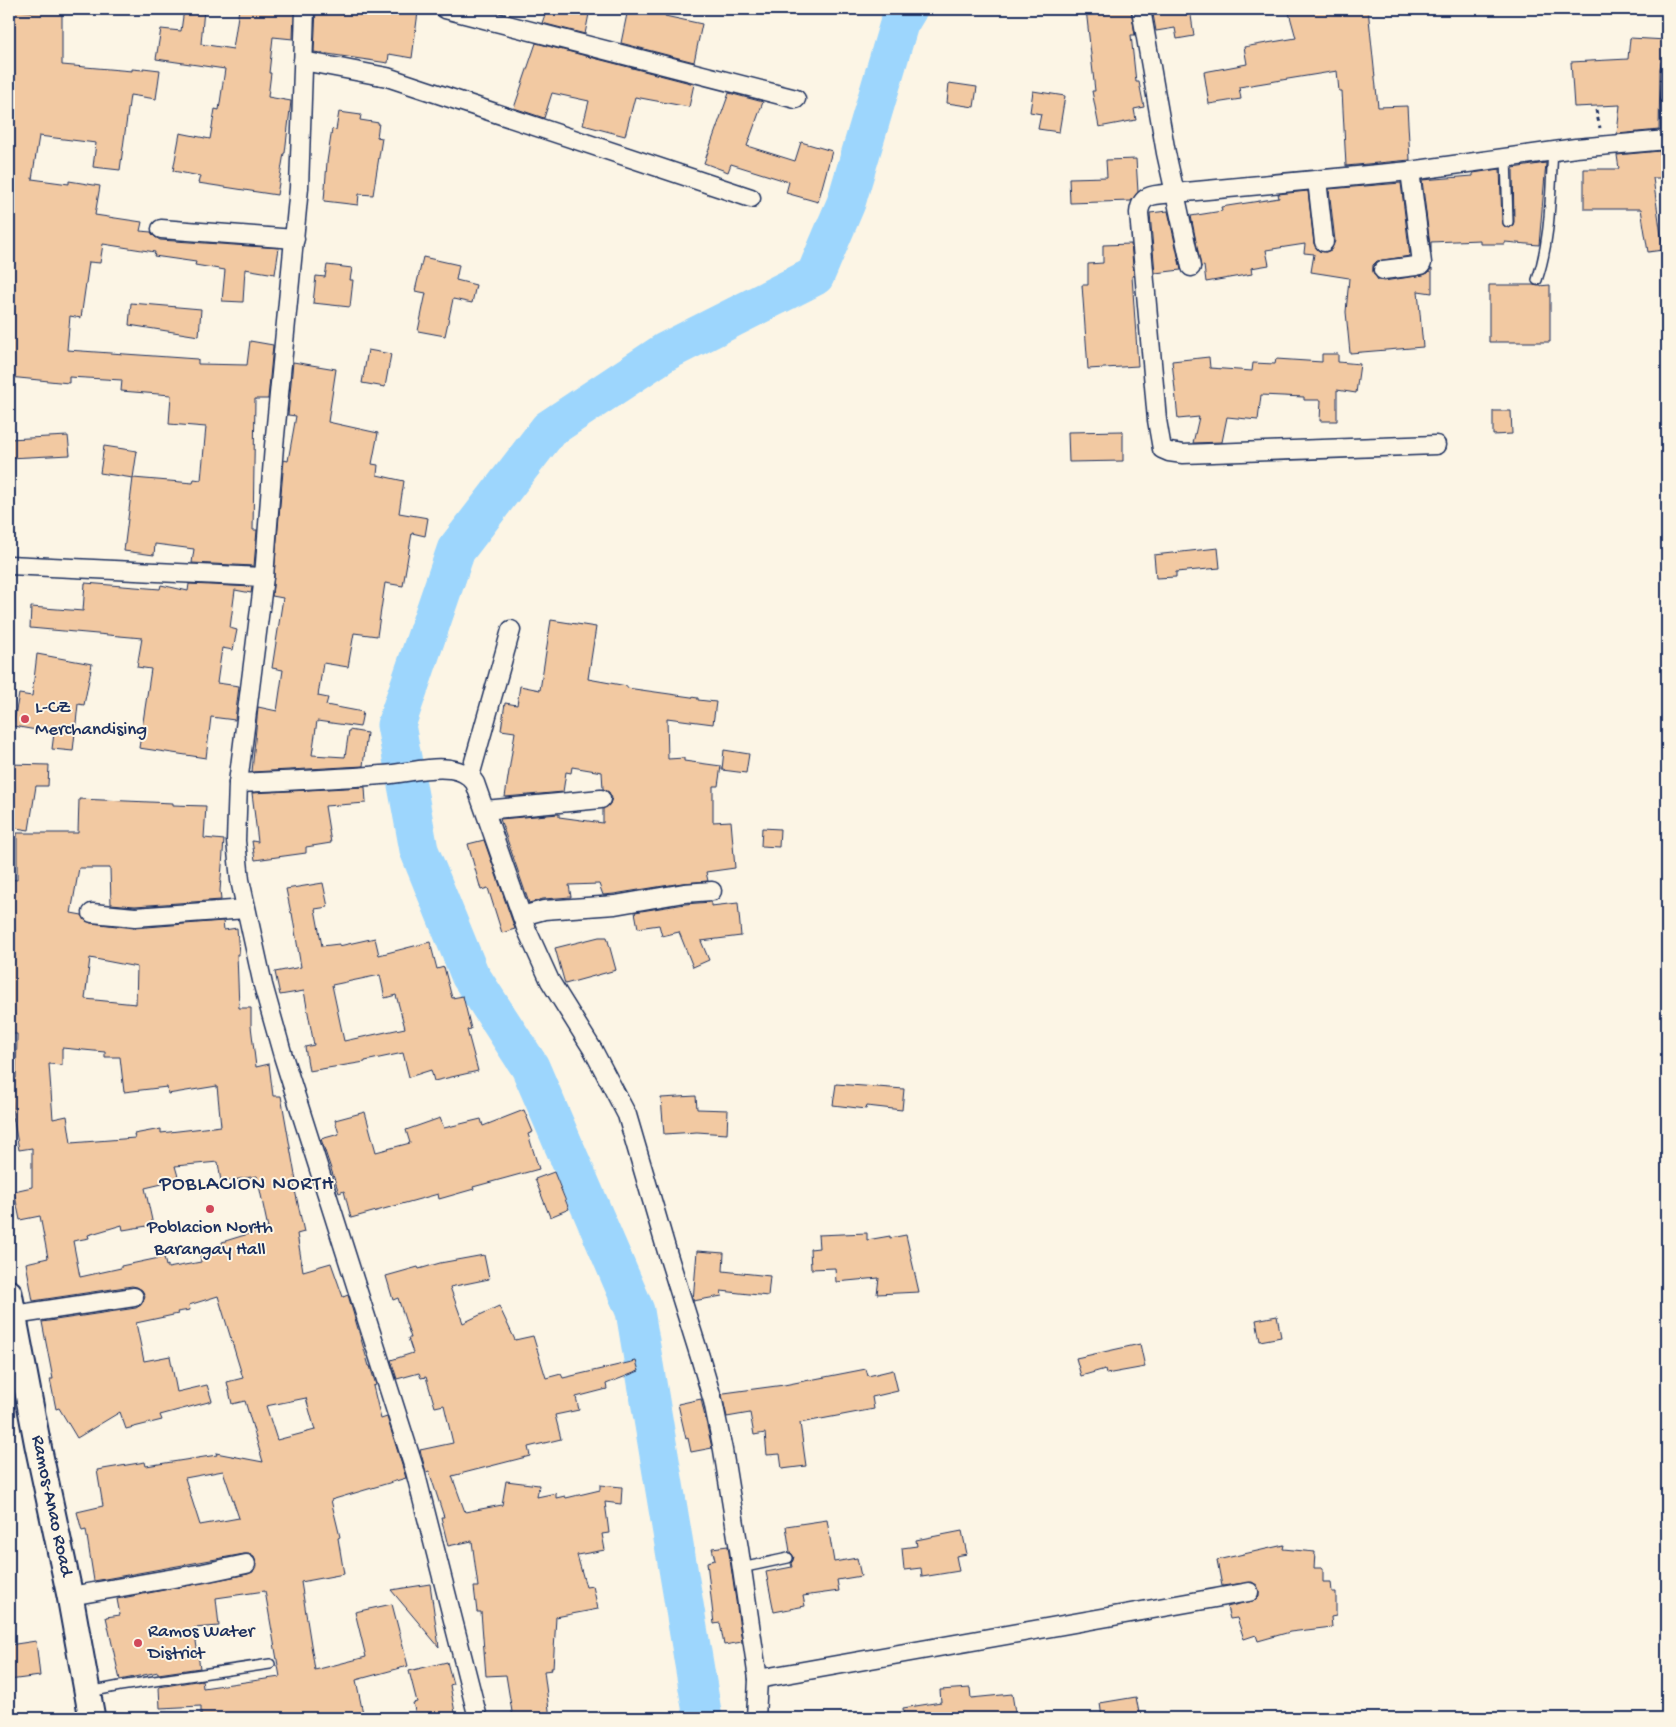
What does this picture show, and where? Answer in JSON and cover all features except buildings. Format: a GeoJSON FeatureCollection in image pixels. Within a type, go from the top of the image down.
{"type":"FeatureCollection","features":[{"type":"Feature","properties":{"kind":"main road","name":"Ramos-Anao Road"},"geometry":{"type":"LineString","coordinates":[[10,1303],[70,1596],[92,1718]]}},
{"type":"Feature","properties":{"kind":"street"},"geometry":{"type":"LineString","coordinates":[[305,9],[300,178],[295,239],[274,446],[264,577],[238,783],[236,841],[240,880],[263,985],[283,1056],[414,1472],[478,1718]]}},
{"type":"Feature","properties":{"kind":"street"},"geometry":{"type":"LineString","coordinates":[[445,9],[796,99]]}},
{"type":"Feature","properties":{"kind":"street"},"geometry":{"type":"LineString","coordinates":[[1140,9],[1166,153],[1192,267]]}},
{"type":"Feature","properties":{"kind":"street"},"geometry":{"type":"LineString","coordinates":[[303,61],[387,77],[751,198]]}},
{"type":"Feature","properties":{"kind":"street"},"geometry":{"type":"LineString","coordinates":[[1436,445],[1183,454],[1162,449],[1157,420],[1139,206],[1150,196],[1410,171],[1553,151],[1666,140]]}},
{"type":"Feature","properties":{"kind":"street"},"geometry":{"type":"LineString","coordinates":[[1382,270],[1416,266],[1422,263],[1410,171]]}},
{"type":"Feature","properties":{"kind":"street"},"geometry":{"type":"LineString","coordinates":[[1317,180],[1324,242]]}},
{"type":"Feature","properties":{"kind":"street"},"geometry":{"type":"LineString","coordinates":[[161,229],[295,239]]}},
{"type":"Feature","properties":{"kind":"street"},"geometry":{"type":"LineString","coordinates":[[9,565],[264,577]]}},
{"type":"Feature","properties":{"kind":"street"},"geometry":{"type":"LineString","coordinates":[[470,776],[511,630]]}},
{"type":"Feature","properties":{"kind":"street"},"geometry":{"type":"LineString","coordinates":[[238,783],[391,775],[435,768],[457,771],[470,776],[475,783],[522,916],[550,981],[593,1050],[627,1115],[713,1401],[723,1450],[758,1679],[756,1718]]}},
{"type":"Feature","properties":{"kind":"street"},"geometry":{"type":"LineString","coordinates":[[485,810],[600,799]]}},
{"type":"Feature","properties":{"kind":"street"},"geometry":{"type":"LineString","coordinates":[[522,916],[544,910],[616,905],[654,900],[684,893],[712,891]]}},
{"type":"Feature","properties":{"kind":"street"},"geometry":{"type":"LineString","coordinates":[[92,913],[135,917],[246,909]]}},
{"type":"Feature","properties":{"kind":"street"},"geometry":{"type":"LineString","coordinates":[[10,1303],[134,1297]]}},
{"type":"Feature","properties":{"kind":"street"},"geometry":{"type":"LineString","coordinates":[[70,1596],[246,1564]]}},
{"type":"Feature","properties":{"kind":"street"},"geometry":{"type":"LineString","coordinates":[[758,1679],[1249,1592]]}},
{"type":"Feature","properties":{"kind":"lane"},"geometry":{"type":"LineString","coordinates":[[1666,68],[1666,140]]}},
{"type":"Feature","properties":{"kind":"lane"},"geometry":{"type":"LineString","coordinates":[[1537,280],[1548,233],[1553,151]]}},
{"type":"Feature","properties":{"kind":"lane"},"geometry":{"type":"LineString","coordinates":[[1506,157],[1508,222]]}},
{"type":"Feature","properties":{"kind":"lane"},"geometry":{"type":"LineString","coordinates":[[742,1568],[788,1558]]}},
{"type":"Feature","properties":{"kind":"lane"},"geometry":{"type":"LineString","coordinates":[[86,1692],[270,1664]]}},
{"type":"Feature","properties":{"kind":"waterway"},"geometry":{"type":"LineString","coordinates":[[703,1718],[635,1311],[530,1067],[470,975],[419,850],[396,725],[456,550],[549,429],[665,352],[815,276],[846,203],[899,24],[908,9]]}},
{"type":"Feature","properties":{"kind":"place","name":"L-CZ Merchandising"},"geometry":{"type":"Point","coordinates":[25,719]}},
{"type":"Feature","properties":{"kind":"place","name":"Poblacion North Barangay Hall"},"geometry":{"type":"Point","coordinates":[210,1209]}},
{"type":"Feature","properties":{"kind":"place","name":"Ramos Water District"},"geometry":{"type":"Point","coordinates":[138,1643]}},
{"type":"Feature","properties":{"kind":"district","name":"POBLACION NORTH"},"geometry":{"type":"Point","coordinates":[247,1185]}}]}
